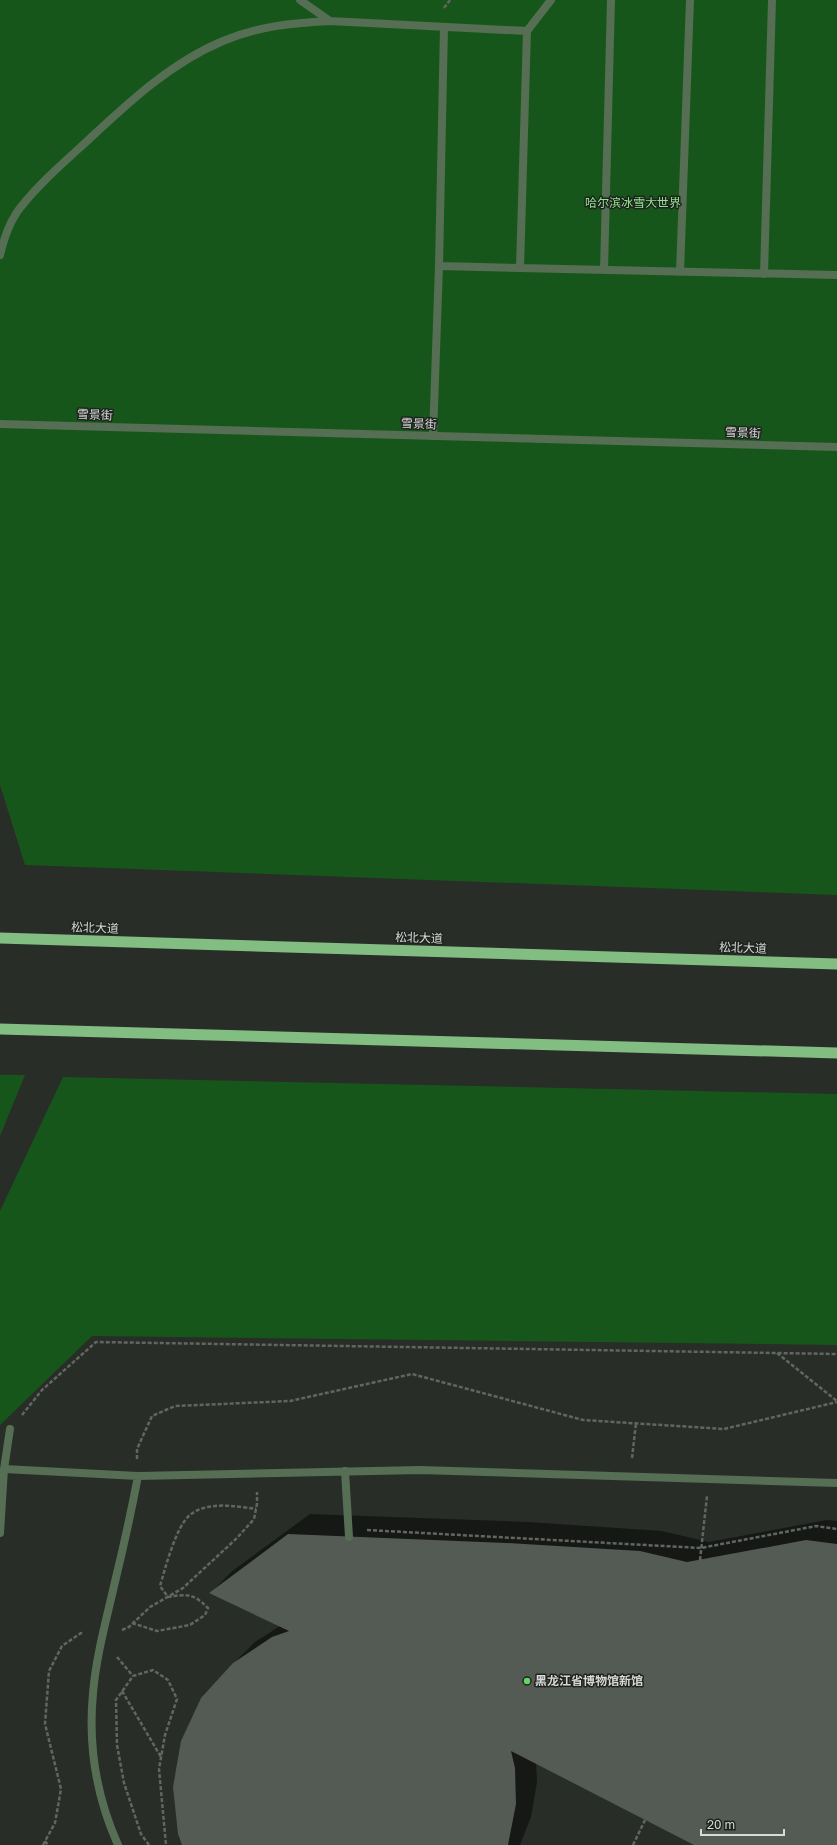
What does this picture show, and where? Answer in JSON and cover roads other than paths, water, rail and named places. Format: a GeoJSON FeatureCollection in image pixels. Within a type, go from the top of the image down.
{"type":"FeatureCollection","features":[{"type":"Feature","properties":{"kind":"highway","name":"松北大道"},"geometry":{"type":"LineString","coordinates":[[0,938],[837,964]]}},
{"type":"Feature","properties":{"kind":"highway"},"geometry":{"type":"LineString","coordinates":[[0,1029],[837,1053]]}},
{"type":"Feature","properties":{"kind":"street"},"geometry":{"type":"LineString","coordinates":[[300,0],[330,21]]}},
{"type":"Feature","properties":{"kind":"street"},"geometry":{"type":"LineString","coordinates":[[520,268],[528,31],[551,0]]}},
{"type":"Feature","properties":{"kind":"street"},"geometry":{"type":"LineString","coordinates":[[604,270],[611,0]]}},
{"type":"Feature","properties":{"kind":"street"},"geometry":{"type":"LineString","coordinates":[[680,272],[690,0]]}},
{"type":"Feature","properties":{"kind":"street"},"geometry":{"type":"LineString","coordinates":[[764,274],[772,0]]}},
{"type":"Feature","properties":{"kind":"street"},"geometry":{"type":"LineString","coordinates":[[0,255],[10,224],[20,208],[37,189],[128,104],[177,65],[200,51],[224,40],[270,26],[330,21],[528,31]]}},
{"type":"Feature","properties":{"kind":"street"},"geometry":{"type":"LineString","coordinates":[[433,436],[439,266],[444,27]]}},
{"type":"Feature","properties":{"kind":"street"},"geometry":{"type":"LineString","coordinates":[[439,266],[837,275]]}},
{"type":"Feature","properties":{"kind":"street","name":"雪景街"},"geometry":{"type":"LineString","coordinates":[[0,424],[837,447]]}},
{"type":"Feature","properties":{"kind":"street"},"geometry":{"type":"LineString","coordinates":[[0,1533],[4,1469],[10,1429]]}},
{"type":"Feature","properties":{"kind":"street"},"geometry":{"type":"LineString","coordinates":[[4,1469],[138,1476],[255,1472],[420,1470],[630,1475],[837,1483]]}},
{"type":"Feature","properties":{"kind":"street"},"geometry":{"type":"LineString","coordinates":[[345,1471],[349,1533]]}},
{"type":"Feature","properties":{"kind":"street"},"geometry":{"type":"LineString","coordinates":[[118,1845],[108,1822],[97,1780],[93,1739],[93,1694],[102,1639],[130,1519],[138,1476]]}},
{"type":"Feature","properties":{"kind":"place","name":"黑龙江省博物馆新馆"},"geometry":{"type":"Point","coordinates":[527,1681]}},
{"type":"Feature","properties":{"kind":"park label","name":"哈尔滨冰雪大世界"},"geometry":{"type":"Point","coordinates":[633,203]}}]}
